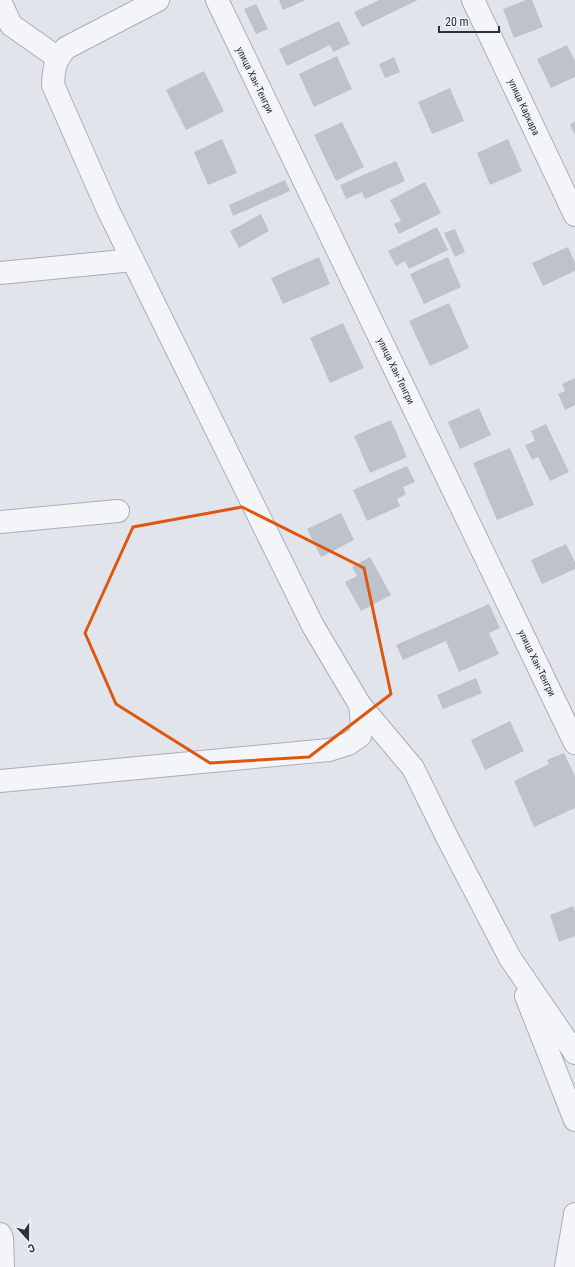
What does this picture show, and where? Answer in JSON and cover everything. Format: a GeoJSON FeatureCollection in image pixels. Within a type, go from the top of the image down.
{"type":"FeatureCollection","features":[{"type":"Feature","properties":{"kind":"street"},"geometry":{"type":"LineString","coordinates":[[158,0],[66,48],[58,58],[54,68],[53,85],[108,210],[313,626],[360,706],[413,768],[510,958],[575,1120]]}},
{"type":"Feature","properties":{"kind":"street","name":"улица Хан-Тенгри"},"geometry":{"type":"LineString","coordinates":[[216,0],[575,743]]}},
{"type":"Feature","properties":{"kind":"street","name":"улица Каркара"},"geometry":{"type":"LineString","coordinates":[[473,0],[575,215]]}},
{"type":"Feature","properties":{"kind":"street"},"geometry":{"type":"LineString","coordinates":[[0,1],[11,25],[58,58]]}},
{"type":"Feature","properties":{"kind":"street"},"geometry":{"type":"LineString","coordinates":[[0,273],[133,260]]}},
{"type":"Feature","properties":{"kind":"street"},"geometry":{"type":"LineString","coordinates":[[0,522],[118,511]]}},
{"type":"Feature","properties":{"kind":"street"},"geometry":{"type":"LineString","coordinates":[[0,781],[329,750],[348,744],[360,736],[362,724],[360,706]]}},
{"type":"Feature","properties":{"kind":"street"},"geometry":{"type":"LineString","coordinates":[[510,958],[575,1053]]}},
{"type":"Feature","properties":{"kind":"street"},"geometry":{"type":"LineString","coordinates":[[566,1267],[575,1214]]}},
{"type":"Feature","properties":{"kind":"street"},"geometry":{"type":"LineString","coordinates":[[0,1234],[2,1238],[3,1267]]}},
{"type":"Feature","properties":{"kind":"highlighted area"},"geometry":{"type":"Polygon","coordinates":[[[242,507],[364,568],[391,694],[309,757],[210,763],[116,704],[85,633],[133,527],[242,507]]]}},
{"type":"Feature","properties":{"kind":"building"},"geometry":{"type":"Polygon","coordinates":[[[279,0],[306,0],[283,10],[279,0]]]}},
{"type":"Feature","properties":{"kind":"building"},"geometry":{"type":"Polygon","coordinates":[[[379,0],[418,0],[362,27],[354,12],[379,0]]]}},
{"type":"Feature","properties":{"kind":"building"},"geometry":{"type":"Polygon","coordinates":[[[526,0],[532,0],[543,27],[514,38],[503,9],[526,0]]]}},
{"type":"Feature","properties":{"kind":"building"},"geometry":{"type":"Polygon","coordinates":[[[256,4],[268,29],[256,34],[244,9],[256,4]]]}},
{"type":"Feature","properties":{"kind":"building"},"geometry":{"type":"Polygon","coordinates":[[[339,21],[350,44],[333,52],[330,45],[287,66],[279,49],[339,21]]]}},
{"type":"Feature","properties":{"kind":"building"},"geometry":{"type":"Polygon","coordinates":[[[567,45],[575,61],[575,77],[551,88],[537,59],[567,45]]]}},
{"type":"Feature","properties":{"kind":"building"},"geometry":{"type":"Polygon","coordinates":[[[337,56],[352,89],[314,107],[299,74],[337,56]]]}},
{"type":"Feature","properties":{"kind":"building"},"geometry":{"type":"Polygon","coordinates":[[[394,57],[400,72],[385,78],[379,64],[394,57]]]}},
{"type":"Feature","properties":{"kind":"building"},"geometry":{"type":"Polygon","coordinates":[[[204,71],[224,111],[186,130],[166,90],[204,71]]]}},
{"type":"Feature","properties":{"kind":"building"},"geometry":{"type":"Polygon","coordinates":[[[450,88],[464,121],[432,134],[418,102],[450,88]]]}},
{"type":"Feature","properties":{"kind":"building"},"geometry":{"type":"Polygon","coordinates":[[[575,121],[575,135],[570,124],[575,121]]]}},
{"type":"Feature","properties":{"kind":"building"},"geometry":{"type":"Polygon","coordinates":[[[342,122],[364,167],[336,181],[314,135],[342,122]]]}},
{"type":"Feature","properties":{"kind":"building"},"geometry":{"type":"Polygon","coordinates":[[[222,139],[237,173],[208,185],[194,152],[222,139]]]}},
{"type":"Feature","properties":{"kind":"building"},"geometry":{"type":"Polygon","coordinates":[[[508,139],[522,171],[490,185],[477,153],[508,139]]]}},
{"type":"Feature","properties":{"kind":"building"},"geometry":{"type":"Polygon","coordinates":[[[396,161],[405,181],[365,199],[362,192],[346,199],[340,185],[396,161]]]}},
{"type":"Feature","properties":{"kind":"building"},"geometry":{"type":"Polygon","coordinates":[[[285,180],[290,191],[233,216],[229,205],[285,180]]]}},
{"type":"Feature","properties":{"kind":"building"},"geometry":{"type":"Polygon","coordinates":[[[425,182],[441,213],[399,234],[394,224],[401,221],[390,200],[425,182]]]}},
{"type":"Feature","properties":{"kind":"building"},"geometry":{"type":"Polygon","coordinates":[[[261,214],[269,231],[239,248],[230,231],[261,214]]]}},
{"type":"Feature","properties":{"kind":"building"},"geometry":{"type":"Polygon","coordinates":[[[437,227],[448,250],[409,269],[405,261],[396,266],[388,251],[437,227]]]}},
{"type":"Feature","properties":{"kind":"building"},"geometry":{"type":"Polygon","coordinates":[[[455,229],[465,252],[455,257],[444,233],[455,229]]]}},
{"type":"Feature","properties":{"kind":"building"},"geometry":{"type":"Polygon","coordinates":[[[568,247],[575,263],[575,271],[543,286],[532,263],[568,247]]]}},
{"type":"Feature","properties":{"kind":"building"},"geometry":{"type":"Polygon","coordinates":[[[319,257],[330,284],[283,304],[271,278],[319,257]]]}},
{"type":"Feature","properties":{"kind":"building"},"geometry":{"type":"Polygon","coordinates":[[[448,257],[461,287],[424,304],[410,274],[448,257]]]}},
{"type":"Feature","properties":{"kind":"building"},"geometry":{"type":"Polygon","coordinates":[[[449,303],[469,348],[430,366],[409,321],[449,303]]]}},
{"type":"Feature","properties":{"kind":"building"},"geometry":{"type":"Polygon","coordinates":[[[343,323],[364,368],[330,383],[310,338],[343,323]]]}},
{"type":"Feature","properties":{"kind":"building"},"geometry":{"type":"Polygon","coordinates":[[[575,378],[575,405],[565,410],[558,394],[565,391],[562,384],[575,378]]]}},
{"type":"Feature","properties":{"kind":"building"},"geometry":{"type":"Polygon","coordinates":[[[479,408],[491,435],[460,449],[448,422],[479,408]]]}},
{"type":"Feature","properties":{"kind":"building"},"geometry":{"type":"Polygon","coordinates":[[[391,420],[407,457],[370,473],[354,436],[391,420]]]}},
{"type":"Feature","properties":{"kind":"building"},"geometry":{"type":"Polygon","coordinates":[[[546,424],[569,472],[550,481],[538,457],[532,460],[525,445],[535,441],[531,431],[546,424]]]}},
{"type":"Feature","properties":{"kind":"building"},"geometry":{"type":"Polygon","coordinates":[[[510,448],[534,505],[497,520],[473,463],[510,448]]]}},
{"type":"Feature","properties":{"kind":"building"},"geometry":{"type":"Polygon","coordinates":[[[407,466],[415,482],[403,487],[406,494],[397,499],[400,506],[367,521],[353,490],[407,466]]]}},
{"type":"Feature","properties":{"kind":"building"},"geometry":{"type":"Polygon","coordinates":[[[341,513],[354,540],[321,557],[307,529],[341,513]]]}},
{"type":"Feature","properties":{"kind":"building"},"geometry":{"type":"Polygon","coordinates":[[[566,544],[575,562],[575,569],[542,584],[531,560],[566,544]]]}},
{"type":"Feature","properties":{"kind":"building"},"geometry":{"type":"Polygon","coordinates":[[[370,557],[391,595],[361,611],[345,582],[357,576],[352,567],[370,557]]]}},
{"type":"Feature","properties":{"kind":"building"},"geometry":{"type":"Polygon","coordinates":[[[489,604],[500,628],[489,633],[499,654],[459,672],[446,641],[403,660],[396,645],[489,604]]]}},
{"type":"Feature","properties":{"kind":"building"},"geometry":{"type":"Polygon","coordinates":[[[476,678],[482,693],[443,709],[437,695],[476,678]]]}},
{"type":"Feature","properties":{"kind":"building"},"geometry":{"type":"Polygon","coordinates":[[[510,721],[524,751],[485,770],[471,740],[510,721]]]}},
{"type":"Feature","properties":{"kind":"building"},"geometry":{"type":"Polygon","coordinates":[[[564,753],[575,776],[575,808],[534,827],[514,781],[549,764],[547,760],[564,753]]]}},
{"type":"Feature","properties":{"kind":"building"},"geometry":{"type":"Polygon","coordinates":[[[573,906],[575,911],[575,936],[559,942],[550,915],[573,906]]]}}]}
